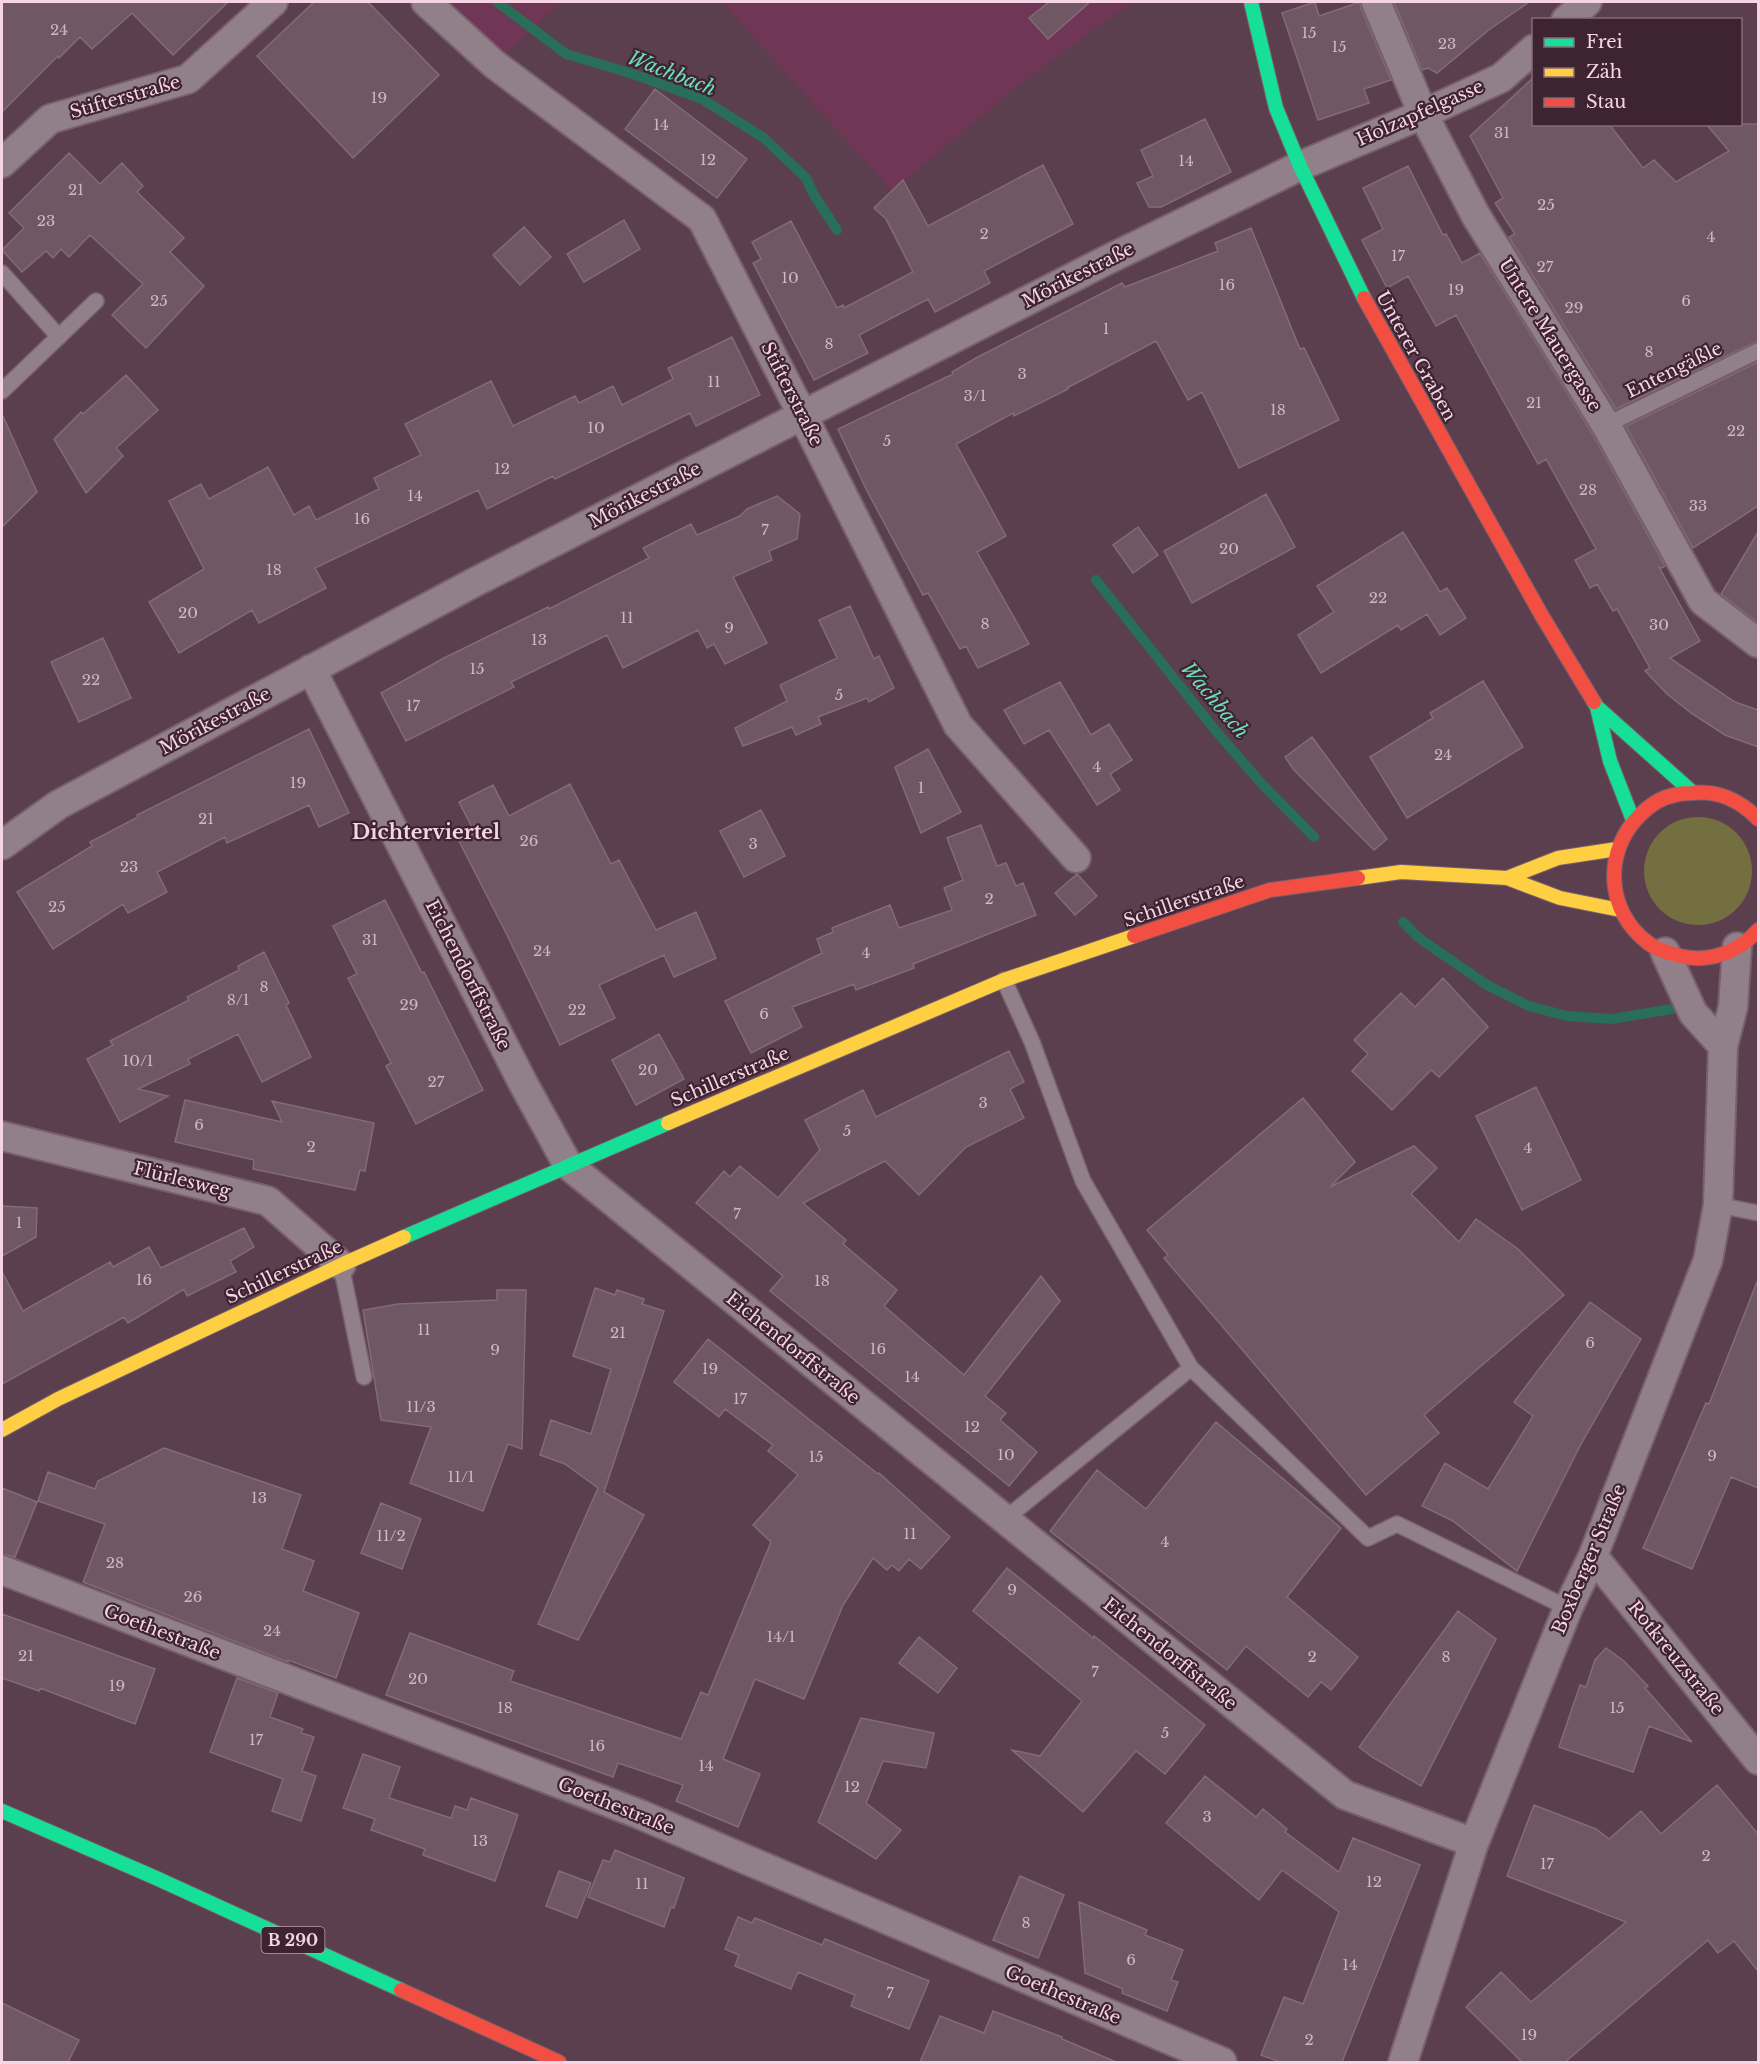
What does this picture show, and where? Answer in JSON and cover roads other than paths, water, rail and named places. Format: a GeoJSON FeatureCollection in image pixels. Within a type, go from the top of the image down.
{"type":"FeatureCollection","features":[{"type":"Feature","properties":{"kind":"street","name":"Stifterstraße"},"geometry":{"type":"LineString","coordinates":[[2,163],[50,119],[188,79],[273,2]]}},
{"type":"Feature","properties":{"kind":"street","name":"Stifterstraße"},"geometry":{"type":"LineString","coordinates":[[426,2],[494,64],[702,219],[958,725],[1076,858]]}},
{"type":"Feature","properties":{"kind":"street","name":"Unterer Graben"},"geometry":{"type":"LineString","coordinates":[[1251,2],[1276,108],[1300,166],[1382,334],[1542,616],[1597,707],[1610,761],[1633,820]]}},
{"type":"Feature","properties":{"kind":"street","name":"Untere Mauergasse"},"geometry":{"type":"LineString","coordinates":[[1376,2],[1423,114],[1476,216],[1606,425],[1703,601],[1758,643]]}},
{"type":"Feature","properties":{"kind":"street"},"geometry":{"type":"LineString","coordinates":[[1568,18],[1587,2]]}},
{"type":"Feature","properties":{"kind":"street","name":"Holzapfelgasse"},"geometry":{"type":"LineString","coordinates":[[1300,166],[1501,78],[1532,50]]}},
{"type":"Feature","properties":{"kind":"street","name":"Mörikestraße"},"geometry":{"type":"LineString","coordinates":[[2,845],[58,805],[311,669],[802,414],[1107,260],[1300,166]]}},
{"type":"Feature","properties":{"kind":"street","name":"Eichendorffstraße"},"geometry":{"type":"LineString","coordinates":[[311,669],[524,1085],[568,1165],[1345,1795],[1474,1843]]}},
{"type":"Feature","properties":{"kind":"street","name":"Unterer Graben"},"geometry":{"type":"LineString","coordinates":[[1597,707],[1691,791]]}},
{"type":"Feature","properties":{"kind":"street"},"geometry":{"type":"LineString","coordinates":[[1748,939],[1714,956],[1689,958],[1665,952],[1646,942],[1632,928],[1620,910],[1614,890],[1612,869],[1617,849],[1633,820],[1649,806],[1669,796],[1691,791],[1715,793],[1738,802],[1758,816]]}},
{"type":"Feature","properties":{"kind":"street","name":"Schillerstraße"},"geometry":{"type":"LineString","coordinates":[[1507,878],[1558,858],[1617,849]]}},
{"type":"Feature","properties":{"kind":"street","name":"Schillerstraße"},"geometry":{"type":"LineString","coordinates":[[2,1431],[58,1399],[340,1265],[568,1165],[1004,980],[1270,890],[1401,872],[1507,878],[1560,898],[1620,910]]}},
{"type":"Feature","properties":{"kind":"street","name":"Boxberger Straße"},"geometry":{"type":"LineString","coordinates":[[1402,2062],[1474,1843],[1568,1608],[1593,1556],[1708,1260],[1718,1205],[1723,1046],[1748,939]]}},
{"type":"Feature","properties":{"kind":"street"},"geometry":{"type":"LineString","coordinates":[[1665,952],[1693,1013],[1723,1046]]}},
{"type":"Feature","properties":{"kind":"street","name":"Flürlesweg"},"geometry":{"type":"LineString","coordinates":[[2,1136],[268,1201],[340,1265]]}},
{"type":"Feature","properties":{"kind":"street","name":"Rotkreuzstraße"},"geometry":{"type":"LineString","coordinates":[[1593,1556],[1758,1760]]}},
{"type":"Feature","properties":{"kind":"street","name":"Goethestraße"},"geometry":{"type":"LineString","coordinates":[[2,1570],[639,1814],[1222,2062]]}},
{"type":"Feature","properties":{"kind":"street","name":"B 290"},"geometry":{"type":"LineString","coordinates":[[2,1811],[198,1897],[559,2062]]}},
{"type":"Feature","properties":{"kind":"lane"},"geometry":{"type":"LineString","coordinates":[[2,273],[59,337]]}},
{"type":"Feature","properties":{"kind":"lane"},"geometry":{"type":"LineString","coordinates":[[2,391],[96,301]]}},
{"type":"Feature","properties":{"kind":"lane","name":"Entengäßle"},"geometry":{"type":"LineString","coordinates":[[1606,425],[1758,351]]}},
{"type":"Feature","properties":{"kind":"lane"},"geometry":{"type":"LineString","coordinates":[[1004,980],[1032,1042],[1083,1180],[1191,1368],[1368,1538],[1396,1524],[1568,1608]]}},
{"type":"Feature","properties":{"kind":"lane"},"geometry":{"type":"LineString","coordinates":[[1718,1205],[1758,1213]]}},
{"type":"Feature","properties":{"kind":"lane"},"geometry":{"type":"LineString","coordinates":[[340,1265],[364,1377]]}},
{"type":"Feature","properties":{"kind":"lane"},"geometry":{"type":"LineString","coordinates":[[1005,1519],[1191,1368]]}},
{"type":"Feature","properties":{"kind":"waterway","name":"Wachbach"},"geometry":{"type":"LineString","coordinates":[[497,2],[566,54],[633,74],[702,99],[764,138],[806,178],[814,195],[837,230]]}},
{"type":"Feature","properties":{"kind":"waterway","name":"Wachbach"},"geometry":{"type":"LineString","coordinates":[[1096,580],[1215,730],[1262,784],[1314,837]]}},
{"type":"Feature","properties":{"kind":"waterway","name":"Wachbach"},"geometry":{"type":"LineString","coordinates":[[1403,922],[1419,938],[1487,985],[1529,1006],[1567,1016],[1611,1019],[1672,1009]]}},
{"type":"Feature","properties":{"kind":"district","name":"Dichterviertel"},"geometry":{"type":"Point","coordinates":[426,832]}}]}
